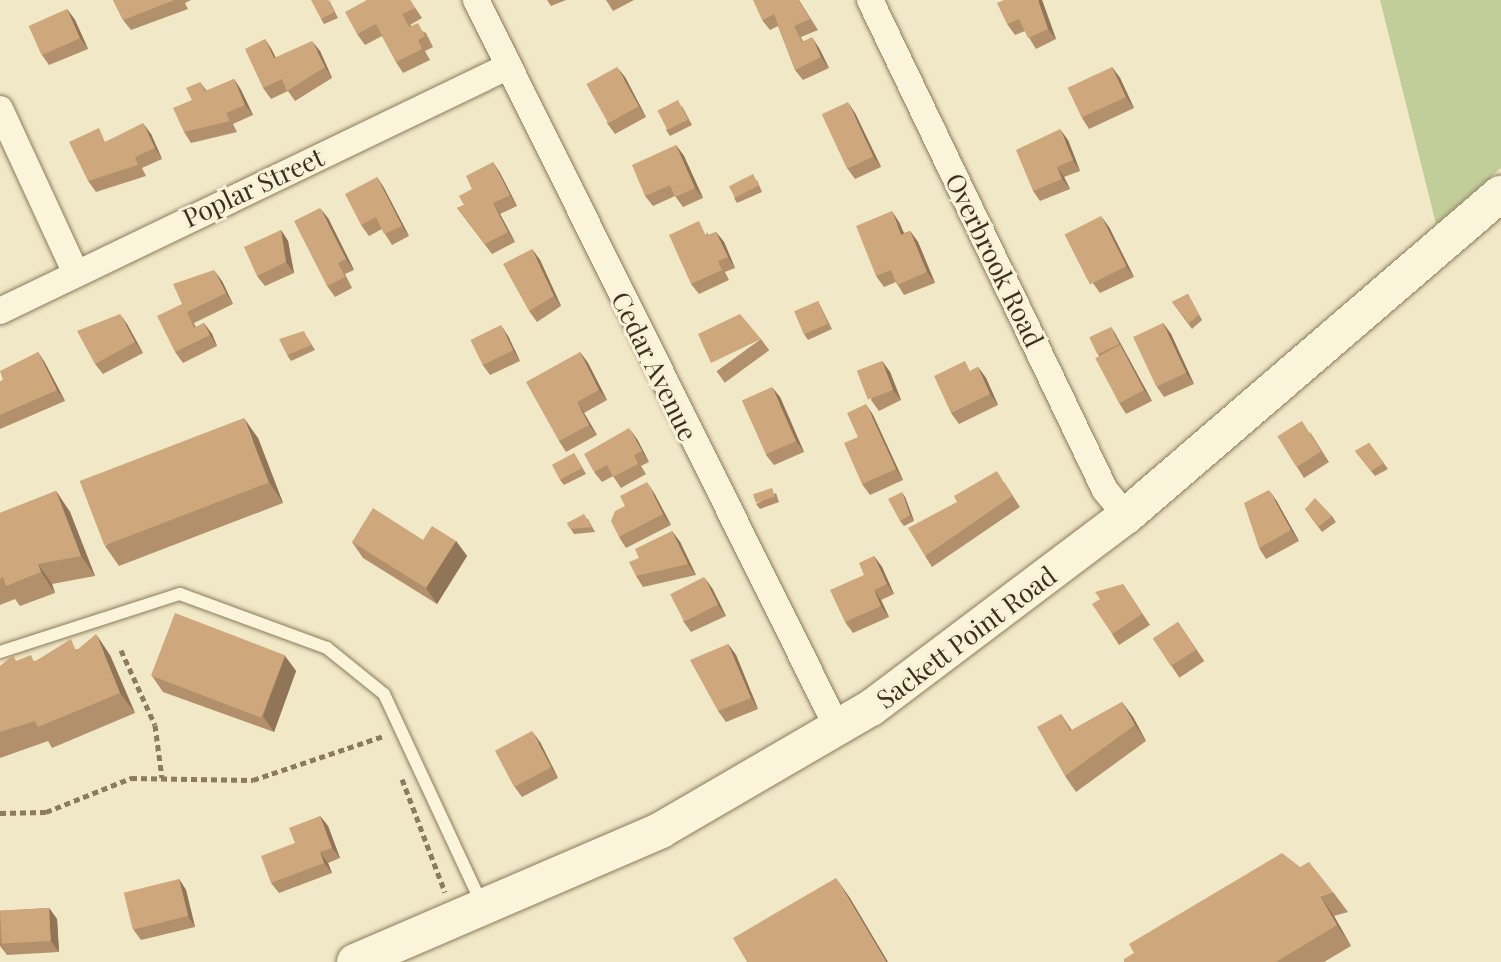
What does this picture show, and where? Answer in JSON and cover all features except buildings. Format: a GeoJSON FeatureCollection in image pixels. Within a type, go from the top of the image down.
{"type":"FeatureCollection","features":[{"type":"Feature","properties":{"kind":"street","name":"Cedar Avenue"},"geometry":{"type":"LineString","coordinates":[[476,0],[838,729]]}},
{"type":"Feature","properties":{"kind":"street","name":"Overbrook Road"},"geometry":{"type":"LineString","coordinates":[[870,0],[1105,490],[1126,516]]}},
{"type":"Feature","properties":{"kind":"street","name":"Poplar Street"},"geometry":{"type":"LineString","coordinates":[[0,311],[75,271],[507,67]]}},
{"type":"Feature","properties":{"kind":"street"},"geometry":{"type":"LineString","coordinates":[[0,109],[75,271]]}},
{"type":"Feature","properties":{"kind":"street","name":"Sackett Point Road"},"geometry":{"type":"LineString","coordinates":[[355,962],[484,909],[724,799],[838,729],[1126,516],[1501,194]]}},
{"type":"Feature","properties":{"kind":"lane"},"geometry":{"type":"LineString","coordinates":[[0,652],[180,594],[327,648],[384,694],[484,909]]}},
{"type":"Feature","properties":{"kind":"path"},"geometry":{"type":"LineString","coordinates":[[121,650],[155,725],[162,778]]}},
{"type":"Feature","properties":{"kind":"path"},"geometry":{"type":"LineString","coordinates":[[0,813],[46,812],[117,781],[162,778],[253,780],[380,736],[394,743]]}},
{"type":"Feature","properties":{"kind":"path"},"geometry":{"type":"LineString","coordinates":[[401,772],[445,878],[445,899]]}},
{"type":"Feature","properties":{"kind":"green space"},"geometry":{"type":"Polygon","coordinates":[[[1380,0],[1501,0],[1501,168],[1436,224],[1380,0]]]}}]}
